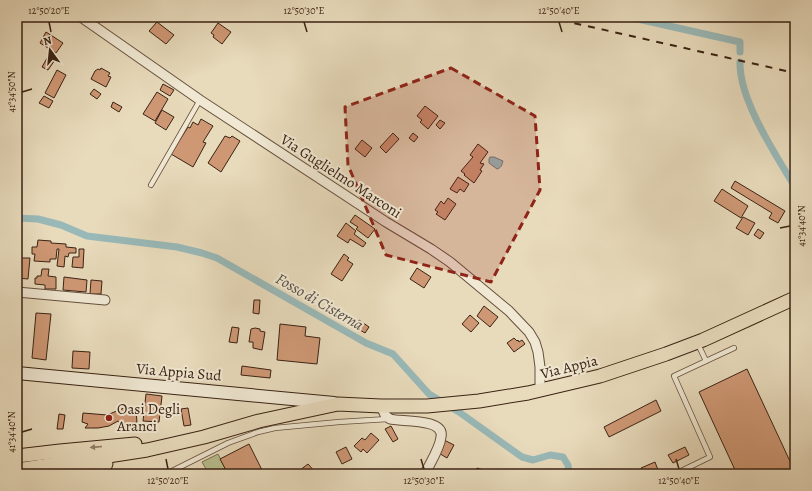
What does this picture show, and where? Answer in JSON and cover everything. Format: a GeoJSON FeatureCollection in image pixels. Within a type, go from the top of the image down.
{"type":"FeatureCollection","features":[{"type":"Feature","properties":{"kind":"main road","name":"Via Appia"},"geometry":{"type":"LineString","coordinates":[[204,437],[250,423],[338,404],[418,407],[500,398],[540,391],[611,373],[697,342],[795,298]]}},
{"type":"Feature","properties":{"kind":"main road","name":"Via Appia Sud"},"geometry":{"type":"LineString","coordinates":[[17,373],[338,404]]}},
{"type":"Feature","properties":{"kind":"main road"},"geometry":{"type":"LineString","coordinates":[[17,456],[204,437]]}},
{"type":"Feature","properties":{"kind":"main road"},"geometry":{"type":"LineString","coordinates":[[17,470],[147,450],[204,437]]}},
{"type":"Feature","properties":{"kind":"main road"},"geometry":{"type":"LineString","coordinates":[[55,474],[140,456],[204,437]]}},
{"type":"Feature","properties":{"kind":"street","name":"Via Guglielmo Marconi"},"geometry":{"type":"LineString","coordinates":[[80,17],[200,100],[386,222],[438,253],[499,303],[523,325],[535,342],[539,359],[540,391]]}},
{"type":"Feature","properties":{"kind":"street"},"geometry":{"type":"LineString","coordinates":[[17,292],[105,300]]}},
{"type":"Feature","properties":{"kind":"street"},"geometry":{"type":"LineString","coordinates":[[381,406],[384,414],[390,419],[430,424],[438,426],[441,430],[441,438],[425,474]]}},
{"type":"Feature","properties":{"kind":"lane"},"geometry":{"type":"LineString","coordinates":[[151,185],[200,100]]}},
{"type":"Feature","properties":{"kind":"lane"},"geometry":{"type":"LineString","coordinates":[[697,342],[706,361]]}},
{"type":"Feature","properties":{"kind":"lane"},"geometry":{"type":"LineString","coordinates":[[675,474],[710,457],[674,376],[734,348]]}},
{"type":"Feature","properties":{"kind":"lane"},"geometry":{"type":"LineString","coordinates":[[166,474],[228,443],[264,430],[345,421],[390,419]]}},
{"type":"Feature","properties":{"kind":"highlighted area"},"geometry":{"type":"Polygon","coordinates":[[[451,68],[535,116],[540,190],[491,282],[386,255],[348,165],[345,107],[451,68]]]}},
{"type":"Feature","properties":{"kind":"green space"},"geometry":{"type":"Polygon","coordinates":[[[218,454],[228,474],[209,474],[202,462],[218,454]]]}},
{"type":"Feature","properties":{"kind":"water"},"geometry":{"type":"Polygon","coordinates":[[[490,157],[503,161],[502,165],[497,169],[489,163],[490,157]]]}},
{"type":"Feature","properties":{"kind":"building"},"geometry":{"type":"Polygon","coordinates":[[[229,17],[240,17],[236,22],[229,17]]]}},
{"type":"Feature","properties":{"kind":"building"},"geometry":{"type":"Polygon","coordinates":[[[157,22],[174,35],[166,44],[149,31],[157,22]]]}},
{"type":"Feature","properties":{"kind":"building"},"geometry":{"type":"Polygon","coordinates":[[[218,23],[231,32],[222,44],[213,37],[214,35],[211,33],[218,23]]]}},
{"type":"Feature","properties":{"kind":"building"},"geometry":{"type":"Polygon","coordinates":[[[46,32],[63,43],[56,53],[40,43],[46,32]]]}},
{"type":"Feature","properties":{"kind":"building"},"geometry":{"type":"Polygon","coordinates":[[[50,53],[57,57],[48,70],[42,67],[50,53]]]}},
{"type":"Feature","properties":{"kind":"building"},"geometry":{"type":"Polygon","coordinates":[[[101,68],[110,73],[108,76],[111,77],[106,87],[91,79],[95,71],[98,69],[100,70],[101,68]]]}},
{"type":"Feature","properties":{"kind":"building"},"geometry":{"type":"Polygon","coordinates":[[[57,70],[66,75],[54,98],[45,93],[57,70]]]}},
{"type":"Feature","properties":{"kind":"building"},"geometry":{"type":"Polygon","coordinates":[[[163,84],[174,90],[170,96],[160,90],[163,84]]]}},
{"type":"Feature","properties":{"kind":"building"},"geometry":{"type":"Polygon","coordinates":[[[94,89],[101,94],[97,99],[90,94],[94,89]]]}},
{"type":"Feature","properties":{"kind":"building"},"geometry":{"type":"Polygon","coordinates":[[[157,92],[168,99],[155,121],[143,114],[157,92]]]}},
{"type":"Feature","properties":{"kind":"building"},"geometry":{"type":"Polygon","coordinates":[[[44,96],[53,101],[49,108],[39,103],[44,96]]]}},
{"type":"Feature","properties":{"kind":"building"},"geometry":{"type":"Polygon","coordinates":[[[113,102],[122,107],[119,112],[111,107],[113,102]]]}},
{"type":"Feature","properties":{"kind":"building"},"geometry":{"type":"Polygon","coordinates":[[[425,106],[438,116],[428,129],[420,122],[422,120],[417,116],[425,106]]]}},
{"type":"Feature","properties":{"kind":"building"},"geometry":{"type":"Polygon","coordinates":[[[162,110],[174,117],[166,130],[155,123],[162,110]]]}},
{"type":"Feature","properties":{"kind":"building"},"geometry":{"type":"Polygon","coordinates":[[[201,119],[213,126],[203,142],[206,143],[193,167],[171,154],[188,127],[190,128],[193,122],[198,125],[201,119]]]}},
{"type":"Feature","properties":{"kind":"building"},"geometry":{"type":"Polygon","coordinates":[[[440,120],[445,123],[440,129],[436,125],[440,120]]]}},
{"type":"Feature","properties":{"kind":"building"},"geometry":{"type":"Polygon","coordinates":[[[393,133],[399,139],[386,153],[380,147],[393,133]]]}},
{"type":"Feature","properties":{"kind":"building"},"geometry":{"type":"Polygon","coordinates":[[[413,133],[418,137],[414,142],[409,138],[413,133]]]}},
{"type":"Feature","properties":{"kind":"building"},"geometry":{"type":"Polygon","coordinates":[[[225,136],[230,138],[232,136],[240,141],[221,172],[208,163],[225,136]]]}},
{"type":"Feature","properties":{"kind":"building"},"geometry":{"type":"Polygon","coordinates":[[[362,140],[372,148],[365,157],[355,149],[362,140]]]}},
{"type":"Feature","properties":{"kind":"building"},"geometry":{"type":"Polygon","coordinates":[[[478,144],[488,152],[480,163],[484,164],[480,170],[482,171],[474,183],[461,171],[473,157],[470,155],[478,144]]]}},
{"type":"Feature","properties":{"kind":"building"},"geometry":{"type":"Polygon","coordinates":[[[458,177],[469,184],[464,192],[460,189],[457,193],[450,189],[458,177]]]}},
{"type":"Feature","properties":{"kind":"building"},"geometry":{"type":"Polygon","coordinates":[[[735,181],[785,211],[778,223],[769,218],[772,213],[731,188],[735,181]]]}},
{"type":"Feature","properties":{"kind":"building"},"geometry":{"type":"Polygon","coordinates":[[[722,189],[748,206],[741,218],[714,201],[722,189]]]}},
{"type":"Feature","properties":{"kind":"building"},"geometry":{"type":"Polygon","coordinates":[[[448,198],[456,204],[445,220],[436,214],[438,212],[435,210],[441,201],[444,204],[448,198]]]}},
{"type":"Feature","properties":{"kind":"building"},"geometry":{"type":"Polygon","coordinates":[[[355,215],[375,229],[368,238],[356,229],[358,227],[350,222],[355,215]]]}},
{"type":"Feature","properties":{"kind":"building"},"geometry":{"type":"Polygon","coordinates":[[[743,217],[755,223],[748,235],[736,228],[743,217]]]}},
{"type":"Feature","properties":{"kind":"building"},"geometry":{"type":"Polygon","coordinates":[[[346,223],[356,231],[354,234],[366,243],[363,247],[350,239],[348,243],[337,236],[346,223]]]}},
{"type":"Feature","properties":{"kind":"building"},"geometry":{"type":"Polygon","coordinates":[[[758,229],[764,233],[760,239],[754,235],[758,229]]]}},
{"type":"Feature","properties":{"kind":"building"},"geometry":{"type":"Polygon","coordinates":[[[38,240],[66,244],[66,247],[76,248],[76,253],[69,253],[68,257],[65,256],[64,267],[57,266],[59,249],[57,249],[56,259],[50,259],[50,262],[34,261],[35,254],[32,254],[32,247],[37,247],[38,240]]]}},
{"type":"Feature","properties":{"kind":"building"},"geometry":{"type":"Polygon","coordinates":[[[79,249],[84,249],[83,268],[72,267],[73,257],[79,257],[79,249]]]}},
{"type":"Feature","properties":{"kind":"building"},"geometry":{"type":"Polygon","coordinates":[[[344,254],[349,258],[347,260],[353,264],[342,281],[331,274],[344,254]]]}},
{"type":"Feature","properties":{"kind":"building"},"geometry":{"type":"Polygon","coordinates":[[[19,258],[30,258],[28,279],[17,278],[19,258]]]}},
{"type":"Feature","properties":{"kind":"building"},"geometry":{"type":"Polygon","coordinates":[[[417,268],[431,277],[424,288],[410,279],[417,268]]]}},
{"type":"Feature","properties":{"kind":"building"},"geometry":{"type":"Polygon","coordinates":[[[42,269],[49,269],[48,276],[56,277],[56,289],[45,289],[45,285],[35,284],[35,278],[37,278],[37,276],[41,276],[42,269]]]}},
{"type":"Feature","properties":{"kind":"building"},"geometry":{"type":"Polygon","coordinates":[[[64,277],[87,280],[86,292],[63,290],[64,277]]]}},
{"type":"Feature","properties":{"kind":"building"},"geometry":{"type":"Polygon","coordinates":[[[91,280],[102,281],[101,294],[90,294],[91,280]]]}},
{"type":"Feature","properties":{"kind":"building"},"geometry":{"type":"Polygon","coordinates":[[[17,296],[22,296],[20,309],[17,309],[17,296]]]}},
{"type":"Feature","properties":{"kind":"building"},"geometry":{"type":"Polygon","coordinates":[[[254,300],[260,300],[259,314],[253,313],[254,300]]]}},
{"type":"Feature","properties":{"kind":"building"},"geometry":{"type":"Polygon","coordinates":[[[484,306],[498,317],[490,327],[477,316],[484,306]]]}},
{"type":"Feature","properties":{"kind":"building"},"geometry":{"type":"Polygon","coordinates":[[[36,313],[51,314],[46,360],[32,358],[36,313]]]}},
{"type":"Feature","properties":{"kind":"building"},"geometry":{"type":"Polygon","coordinates":[[[470,315],[479,323],[471,332],[462,324],[470,315]]]}},
{"type":"Feature","properties":{"kind":"building"},"geometry":{"type":"Polygon","coordinates":[[[359,320],[369,327],[365,333],[355,327],[359,320]]]}},
{"type":"Feature","properties":{"kind":"building"},"geometry":{"type":"Polygon","coordinates":[[[280,324],[306,327],[305,336],[320,338],[317,364],[277,360],[280,324]]]}},
{"type":"Feature","properties":{"kind":"building"},"geometry":{"type":"Polygon","coordinates":[[[232,327],[239,328],[237,343],[229,342],[232,327]]]}},
{"type":"Feature","properties":{"kind":"building"},"geometry":{"type":"Polygon","coordinates":[[[255,328],[265,332],[262,350],[253,348],[253,342],[249,342],[251,329],[255,328]]]}},
{"type":"Feature","properties":{"kind":"building"},"geometry":{"type":"Polygon","coordinates":[[[514,338],[519,342],[522,340],[525,344],[514,352],[507,343],[514,338]]]}},
{"type":"Feature","properties":{"kind":"building"},"geometry":{"type":"Polygon","coordinates":[[[73,351],[90,352],[89,369],[72,368],[73,351]]]}},
{"type":"Feature","properties":{"kind":"building"},"geometry":{"type":"Polygon","coordinates":[[[242,366],[271,370],[270,378],[241,375],[242,366]]]}},
{"type":"Feature","properties":{"kind":"building"},"geometry":{"type":"Polygon","coordinates":[[[747,369],[795,474],[726,474],[735,470],[699,392],[747,369]]]}},
{"type":"Feature","properties":{"kind":"building"},"geometry":{"type":"Polygon","coordinates":[[[146,394],[162,396],[159,422],[143,421],[146,394]]]}},
{"type":"Feature","properties":{"kind":"building"},"geometry":{"type":"Polygon","coordinates":[[[656,400],[661,411],[609,437],[604,427],[656,400]]]}},
{"type":"Feature","properties":{"kind":"building","name":"Oasi Degli Aranci"},"geometry":{"type":"Polygon","coordinates":[[[124,408],[136,411],[137,422],[122,426],[118,421],[109,426],[85,428],[88,424],[82,422],[83,413],[107,415],[124,408]]]}},
{"type":"Feature","properties":{"kind":"building"},"geometry":{"type":"Polygon","coordinates":[[[188,408],[191,425],[184,426],[181,409],[188,408]]]}},
{"type":"Feature","properties":{"kind":"building"},"geometry":{"type":"Polygon","coordinates":[[[59,414],[65,415],[63,429],[57,429],[59,414]]]}},
{"type":"Feature","properties":{"kind":"building"},"geometry":{"type":"Polygon","coordinates":[[[391,426],[398,439],[393,442],[385,429],[391,426]]]}},
{"type":"Feature","properties":{"kind":"building"},"geometry":{"type":"Polygon","coordinates":[[[371,433],[379,440],[367,453],[363,449],[361,452],[354,446],[362,438],[365,440],[371,433]]]}},
{"type":"Feature","properties":{"kind":"building"},"geometry":{"type":"Polygon","coordinates":[[[444,440],[454,445],[447,458],[437,452],[444,440]]]}},
{"type":"Feature","properties":{"kind":"building"},"geometry":{"type":"Polygon","coordinates":[[[249,444],[264,474],[228,474],[220,459],[249,444]]]}},
{"type":"Feature","properties":{"kind":"building"},"geometry":{"type":"Polygon","coordinates":[[[346,447],[352,459],[342,464],[336,452],[346,447]]]}},
{"type":"Feature","properties":{"kind":"building"},"geometry":{"type":"Polygon","coordinates":[[[685,447],[689,455],[673,463],[668,455],[685,447]]]}},
{"type":"Feature","properties":{"kind":"building"},"geometry":{"type":"Polygon","coordinates":[[[655,462],[658,470],[649,474],[644,474],[641,468],[655,462]]]}},
{"type":"Feature","properties":{"kind":"building"},"geometry":{"type":"Polygon","coordinates":[[[308,464],[317,474],[304,474],[300,470],[308,464]]]}},
{"type":"Feature","properties":{"kind":"building"},"geometry":{"type":"Polygon","coordinates":[[[477,468],[497,474],[475,474],[477,468]]]}},
{"type":"Feature","properties":{"kind":"building"},"geometry":{"type":"Polygon","coordinates":[[[529,470],[544,474],[527,474],[529,470]]]}},
{"type":"Feature","properties":{"kind":"building"},"geometry":{"type":"Polygon","coordinates":[[[638,470],[640,474],[629,474],[638,470]]]}},
{"type":"Feature","properties":{"kind":"waterway"},"geometry":{"type":"LineString","coordinates":[[629,17],[740,42],[740,52]]}},
{"type":"Feature","properties":{"kind":"waterway"},"geometry":{"type":"LineString","coordinates":[[740,62],[741,77],[752,110],[760,127],[795,187]]}},
{"type":"Feature","properties":{"kind":"waterway","name":"Fosso di Cisterna"},"geometry":{"type":"LineString","coordinates":[[17,218],[38,219],[61,225],[87,236],[177,247],[217,258],[366,343],[393,354],[429,394],[459,412],[522,457],[533,460],[550,455],[563,457],[568,465],[569,474]]}},
{"type":"Feature","properties":{"kind":"railway"},"geometry":{"type":"LineString","coordinates":[[547,17],[795,73]]}},
{"type":"Feature","properties":{"kind":"place","name":"Oasi Degli Aranci"},"geometry":{"type":"Point","coordinates":[109,418]}}]}
